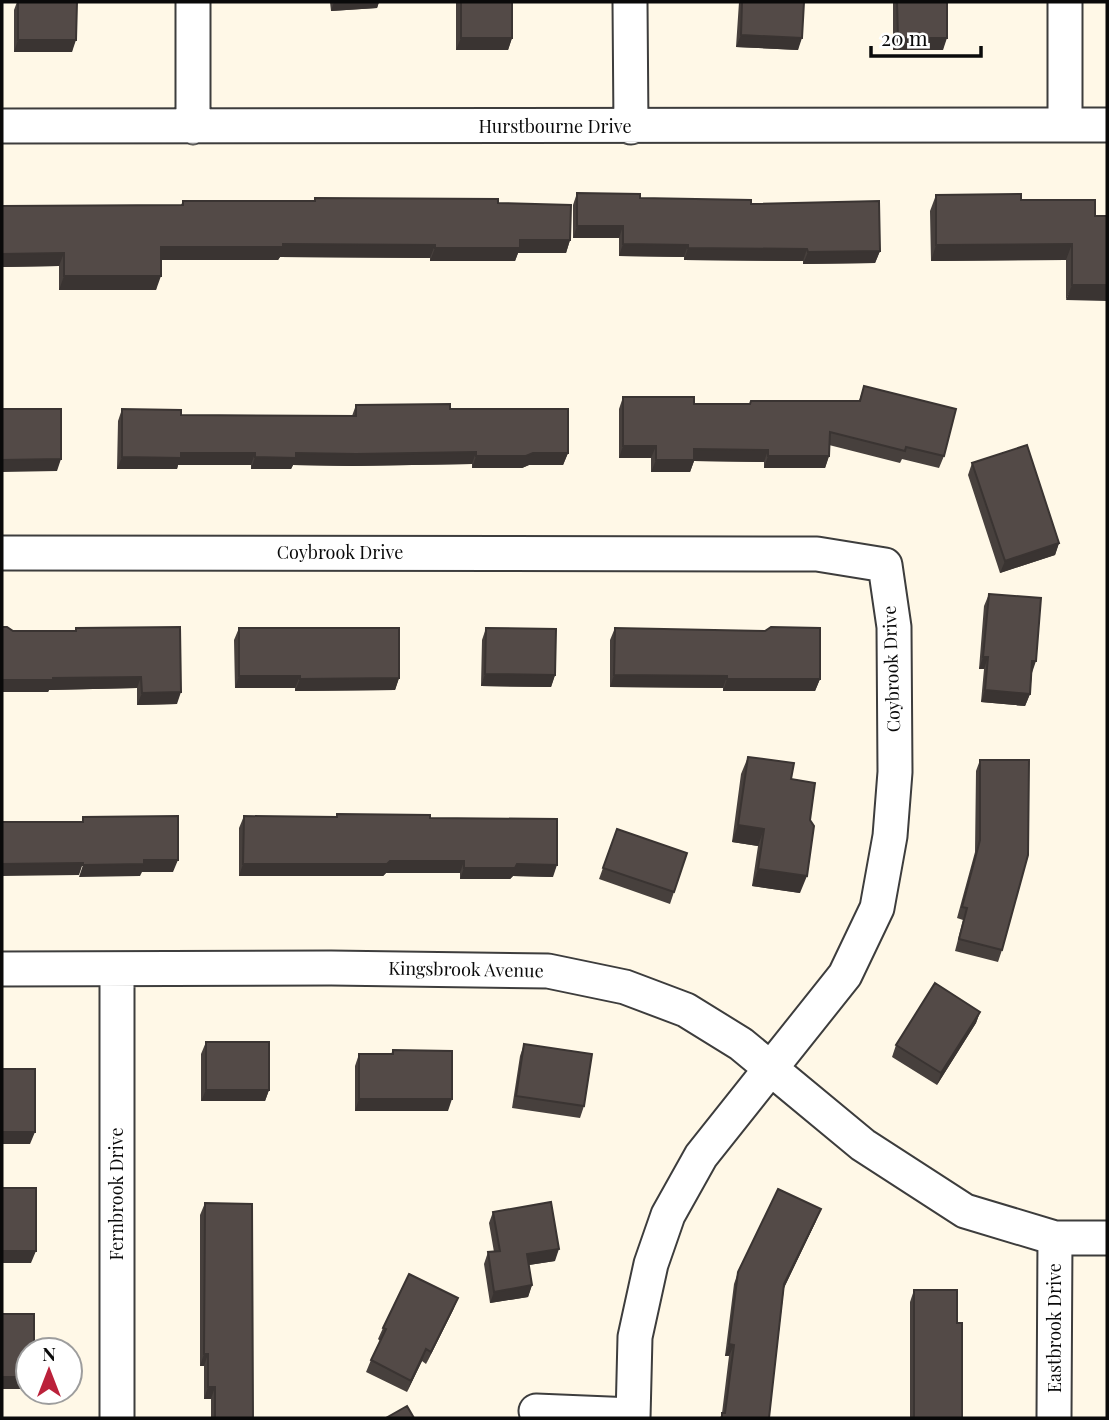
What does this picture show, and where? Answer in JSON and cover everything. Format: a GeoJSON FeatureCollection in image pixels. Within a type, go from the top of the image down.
{"type":"FeatureCollection","features":[{"type":"Feature","properties":{"kind":"street"},"geometry":{"type":"LineString","coordinates":[[192,127],[193,2]]}},
{"type":"Feature","properties":{"kind":"street"},"geometry":{"type":"LineString","coordinates":[[630,2],[631,127]]}},
{"type":"Feature","properties":{"kind":"street"},"geometry":{"type":"LineString","coordinates":[[1065,2],[1065,125]]}},
{"type":"Feature","properties":{"kind":"street","name":"Hurstbourne Drive"},"geometry":{"type":"LineString","coordinates":[[2,126],[1107,125]]}},
{"type":"Feature","properties":{"kind":"street","name":"Coybrook Drive"},"geometry":{"type":"LineString","coordinates":[[2,553],[817,554],[884,565],[894,628],[895,772],[890,836],[877,908],[845,975],[701,1156],[668,1215],[651,1264],[635,1337],[633,1417]]}},
{"type":"Feature","properties":{"kind":"street","name":"Kingsbrook Avenue"},"geometry":{"type":"LineString","coordinates":[[2,969],[331,968],[548,971],[625,987],[686,1010],[741,1044],[863,1145],[965,1211],[1055,1238],[1107,1238]]}},
{"type":"Feature","properties":{"kind":"street","name":"Fernbrook Drive"},"geometry":{"type":"LineString","coordinates":[[117,969],[117,1418]]}},
{"type":"Feature","properties":{"kind":"street","name":"Eastbrook Drive"},"geometry":{"type":"LineString","coordinates":[[1054,1418],[1055,1238]]}},
{"type":"Feature","properties":{"kind":"street"},"geometry":{"type":"LineString","coordinates":[[536,1411],[633,1417]]}},
{"type":"Feature","properties":{"kind":"building"},"geometry":{"type":"Polygon","coordinates":[[[18,2],[77,2],[76,40],[18,40],[18,2]]]}},
{"type":"Feature","properties":{"kind":"building"},"geometry":{"type":"Polygon","coordinates":[[[461,2],[512,2],[512,38],[461,38],[461,2]]]}},
{"type":"Feature","properties":{"kind":"building"},"geometry":{"type":"Polygon","coordinates":[[[742,2],[804,2],[802,38],[741,35],[742,2]]]}},
{"type":"Feature","properties":{"kind":"building"},"geometry":{"type":"Polygon","coordinates":[[[897,2],[947,2],[947,38],[898,38],[897,2]]]}},
{"type":"Feature","properties":{"kind":"building"},"geometry":{"type":"Polygon","coordinates":[[[577,193],[640,194],[640,198],[751,200],[751,204],[879,201],[880,251],[808,252],[807,249],[688,248],[688,245],[623,244],[623,226],[577,226],[577,193]]]}},
{"type":"Feature","properties":{"kind":"building"},"geometry":{"type":"Polygon","coordinates":[[[1021,194],[1021,200],[1095,200],[1095,216],[1107,216],[1107,285],[1072,285],[1072,244],[936,245],[936,195],[1021,194]]]}},
{"type":"Feature","properties":{"kind":"building"},"geometry":{"type":"Polygon","coordinates":[[[315,198],[498,199],[498,203],[571,205],[570,240],[520,240],[520,248],[283,244],[283,247],[161,247],[161,276],[64,276],[64,253],[2,254],[2,206],[183,205],[183,201],[315,201],[315,198]]]}},
{"type":"Feature","properties":{"kind":"building"},"geometry":{"type":"Polygon","coordinates":[[[864,386],[956,409],[944,456],[906,447],[905,451],[830,432],[829,456],[768,456],[768,450],[694,449],[694,460],[656,460],[656,446],[623,446],[623,397],[694,397],[694,404],[860,401],[864,386]]]}},
{"type":"Feature","properties":{"kind":"building"},"geometry":{"type":"Polygon","coordinates":[[[450,404],[450,409],[568,409],[568,453],[476,456],[476,452],[296,453],[296,458],[255,457],[255,453],[181,453],[181,458],[122,457],[122,409],[181,410],[181,415],[356,416],[356,405],[450,404]]]}},
{"type":"Feature","properties":{"kind":"building"},"geometry":{"type":"Polygon","coordinates":[[[2,409],[61,409],[61,459],[2,460],[2,409]]]}},
{"type":"Feature","properties":{"kind":"building"},"geometry":{"type":"Polygon","coordinates":[[[1027,445],[1059,543],[1005,561],[972,463],[1027,445]]]}},
{"type":"Feature","properties":{"kind":"building"},"geometry":{"type":"Polygon","coordinates":[[[989,594],[1041,598],[1036,661],[1032,661],[1030,694],[985,690],[988,657],[983,657],[989,594]]]}},
{"type":"Feature","properties":{"kind":"building"},"geometry":{"type":"Polygon","coordinates":[[[2,627],[13,631],[76,631],[76,628],[180,627],[181,692],[142,693],[141,677],[2,680],[2,627]]]}},
{"type":"Feature","properties":{"kind":"building"},"geometry":{"type":"Polygon","coordinates":[[[771,627],[820,628],[820,679],[614,675],[615,628],[765,631],[771,627]]]}},
{"type":"Feature","properties":{"kind":"building"},"geometry":{"type":"Polygon","coordinates":[[[239,628],[399,628],[399,678],[300,679],[300,676],[239,676],[239,628]]]}},
{"type":"Feature","properties":{"kind":"building"},"geometry":{"type":"Polygon","coordinates":[[[486,628],[556,629],[555,675],[485,674],[486,628]]]}},
{"type":"Feature","properties":{"kind":"building"},"geometry":{"type":"Polygon","coordinates":[[[748,757],[794,763],[791,779],[815,783],[810,820],[814,826],[807,876],[758,869],[764,829],[738,825],[748,757]]]}},
{"type":"Feature","properties":{"kind":"building"},"geometry":{"type":"Polygon","coordinates":[[[980,760],[1029,760],[1028,855],[1002,950],[959,939],[967,908],[962,907],[980,840],[980,760]]]}},
{"type":"Feature","properties":{"kind":"building"},"geometry":{"type":"Polygon","coordinates":[[[337,814],[557,819],[557,865],[517,864],[515,868],[464,868],[464,861],[243,864],[244,816],[337,817],[337,814]]]}},
{"type":"Feature","properties":{"kind":"building"},"geometry":{"type":"Polygon","coordinates":[[[178,816],[178,860],[144,860],[144,864],[2,864],[2,822],[83,822],[83,817],[178,816]]]}},
{"type":"Feature","properties":{"kind":"building"},"geometry":{"type":"Polygon","coordinates":[[[617,829],[687,853],[674,892],[603,868],[617,829]]]}},
{"type":"Feature","properties":{"kind":"building"},"geometry":{"type":"Polygon","coordinates":[[[935,983],[980,1012],[941,1073],[896,1045],[935,983]]]}},
{"type":"Feature","properties":{"kind":"building"},"geometry":{"type":"Polygon","coordinates":[[[206,1042],[269,1042],[269,1090],[206,1090],[206,1042]]]}},
{"type":"Feature","properties":{"kind":"building"},"geometry":{"type":"Polygon","coordinates":[[[524,1044],[592,1054],[584,1106],[516,1096],[524,1044]]]}},
{"type":"Feature","properties":{"kind":"building"},"geometry":{"type":"Polygon","coordinates":[[[393,1050],[452,1051],[452,1099],[359,1099],[359,1054],[393,1054],[393,1050]]]}},
{"type":"Feature","properties":{"kind":"building"},"geometry":{"type":"Polygon","coordinates":[[[2,1069],[35,1069],[35,1132],[2,1132],[2,1069]]]}},
{"type":"Feature","properties":{"kind":"building"},"geometry":{"type":"Polygon","coordinates":[[[2,1188],[36,1188],[36,1251],[2,1251],[2,1188]]]}},
{"type":"Feature","properties":{"kind":"building"},"geometry":{"type":"Polygon","coordinates":[[[778,1189],[821,1209],[784,1284],[769,1418],[722,1418],[722,1413],[725,1413],[734,1345],[729,1344],[738,1272],[778,1189]]]}},
{"type":"Feature","properties":{"kind":"building"},"geometry":{"type":"Polygon","coordinates":[[[551,1202],[559,1249],[527,1254],[532,1285],[494,1292],[488,1252],[500,1251],[493,1212],[551,1202]]]}},
{"type":"Feature","properties":{"kind":"building"},"geometry":{"type":"Polygon","coordinates":[[[205,1203],[252,1204],[253,1418],[215,1418],[215,1387],[208,1387],[208,1354],[204,1354],[205,1203]]]}},
{"type":"Feature","properties":{"kind":"building"},"geometry":{"type":"Polygon","coordinates":[[[409,1274],[458,1298],[431,1352],[426,1349],[411,1381],[371,1360],[409,1274]]]}},
{"type":"Feature","properties":{"kind":"building"},"geometry":{"type":"Polygon","coordinates":[[[914,1290],[957,1290],[957,1323],[962,1323],[962,1418],[914,1418],[914,1290]]]}},
{"type":"Feature","properties":{"kind":"building"},"geometry":{"type":"Polygon","coordinates":[[[2,1314],[34,1314],[34,1336],[14,1336],[14,1377],[2,1377],[2,1314]]]}},
{"type":"Feature","properties":{"kind":"building"},"geometry":{"type":"Polygon","coordinates":[[[407,1406],[414,1418],[386,1418],[407,1406]]]}}]}
